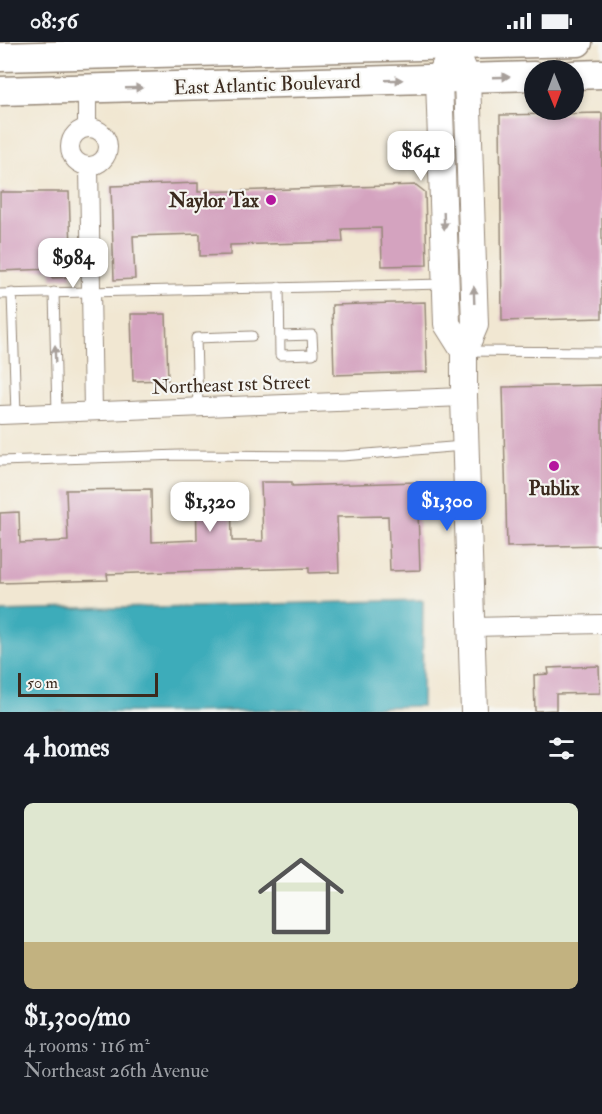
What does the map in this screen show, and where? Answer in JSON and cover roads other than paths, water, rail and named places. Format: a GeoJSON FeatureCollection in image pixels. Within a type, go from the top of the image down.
{"type":"FeatureCollection","features":[{"type":"Feature","properties":{"kind":"main road","name":"East Atlantic Boulevard"},"geometry":{"type":"LineString","coordinates":[[0,57],[86,48],[158,53],[578,42]]}},
{"type":"Feature","properties":{"kind":"main road"},"geometry":{"type":"LineString","coordinates":[[6,91],[59,75],[86,48]]}},
{"type":"Feature","properties":{"kind":"main road"},"geometry":{"type":"LineString","coordinates":[[87,90],[105,75],[158,53]]}},
{"type":"Feature","properties":{"kind":"main road"},"geometry":{"type":"LineString","coordinates":[[584,75],[602,75]]}},
{"type":"Feature","properties":{"kind":"main road","name":"East Atlantic Boulevard"},"geometry":{"type":"LineString","coordinates":[[6,91],[524,76]]}},
{"type":"Feature","properties":{"kind":"street"},"geometry":{"type":"LineString","coordinates":[[454,46],[467,78],[475,325],[464,351],[474,712]]}},
{"type":"Feature","properties":{"kind":"street"},"geometry":{"type":"LineString","coordinates":[[454,46],[439,79],[447,324],[464,351]]}},
{"type":"Feature","properties":{"kind":"street"},"geometry":{"type":"LineString","coordinates":[[87,90],[87,128]]}},
{"type":"Feature","properties":{"kind":"street"},"geometry":{"type":"LineString","coordinates":[[87,128],[101,132],[108,145],[103,160],[89,167],[75,161],[69,147],[74,134],[87,128]]}},
{"type":"Feature","properties":{"kind":"street"},"geometry":{"type":"LineString","coordinates":[[89,167],[93,411]]}},
{"type":"Feature","properties":{"kind":"street","name":"Northeast 1st Street"},"geometry":{"type":"LineString","coordinates":[[8,415],[464,397]]}},
{"type":"Feature","properties":{"kind":"street"},"geometry":{"type":"LineString","coordinates":[[472,627],[602,624]]}},
{"type":"Feature","properties":{"kind":"lane"},"geometry":{"type":"LineString","coordinates":[[0,294],[446,284]]}},
{"type":"Feature","properties":{"kind":"lane"},"geometry":{"type":"LineString","coordinates":[[279,287],[280,336]]}},
{"type":"Feature","properties":{"kind":"lane"},"geometry":{"type":"LineString","coordinates":[[54,292],[57,413]]}},
{"type":"Feature","properties":{"kind":"lane"},"geometry":{"type":"LineString","coordinates":[[8,415],[12,293]]}},
{"type":"Feature","properties":{"kind":"lane"},"geometry":{"type":"LineString","coordinates":[[198,407],[196,338],[252,336]]}},
{"type":"Feature","properties":{"kind":"lane"},"geometry":{"type":"LineString","coordinates":[[464,351],[602,352]]}},
{"type":"Feature","properties":{"kind":"lane"},"geometry":{"type":"LineString","coordinates":[[0,461],[180,455],[343,456],[466,446]]}},
{"type":"Feature","properties":{"kind":"water"},"geometry":{"type":"Polygon","coordinates":[[[423,600],[422,706],[190,712],[0,712],[0,611],[423,600]]]}},
{"type":"Feature","properties":{"kind":"place","name":"Naylor Tax"},"geometry":{"type":"Point","coordinates":[271,200]}},
{"type":"Feature","properties":{"kind":"place","name":"Publix"},"geometry":{"type":"Point","coordinates":[554,466]}}]}
